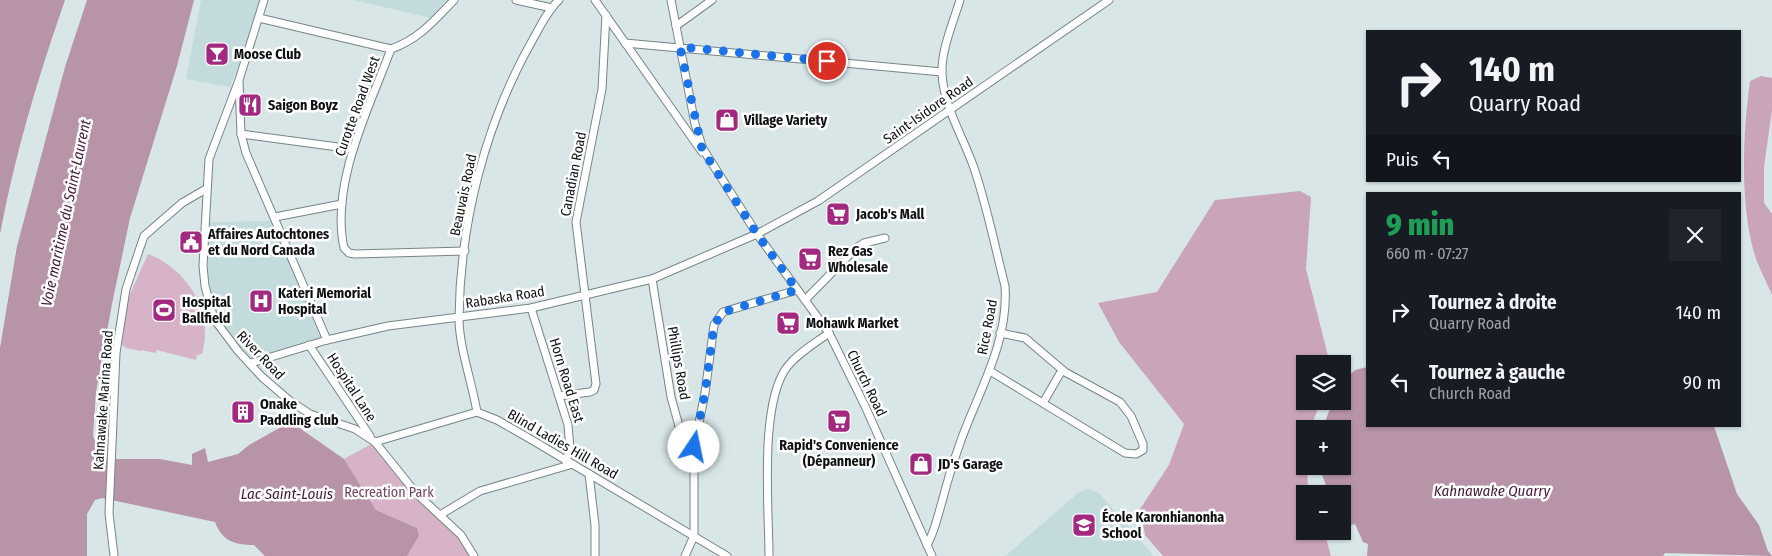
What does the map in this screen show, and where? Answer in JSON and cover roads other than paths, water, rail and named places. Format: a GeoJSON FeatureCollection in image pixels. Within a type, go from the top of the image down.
{"type":"FeatureCollection","features":[{"type":"Feature","properties":{"kind":"street","name":"River Road"},"geometry":{"type":"LineString","coordinates":[[264,0],[239,80],[209,159],[203,266],[209,302],[221,331],[262,377],[303,410],[355,429],[375,442],[416,493],[461,535],[474,556]]}},
{"type":"Feature","properties":{"kind":"street","name":"Curotte Road West"},"geometry":{"type":"LineString","coordinates":[[454,0],[423,33],[406,44],[391,49],[353,149],[342,204],[342,242],[344,248],[349,253],[465,251]]}},
{"type":"Feature","properties":{"kind":"street"},"geometry":{"type":"LineString","coordinates":[[516,0],[552,8]]}},
{"type":"Feature","properties":{"kind":"street","name":"Beauvais Road"},"geometry":{"type":"LineString","coordinates":[[477,412],[459,317],[465,251],[476,188],[498,112],[514,75],[552,8],[559,0]]}},
{"type":"Feature","properties":{"kind":"street"},"geometry":{"type":"LineString","coordinates":[[594,0],[710,164]]}},
{"type":"Feature","properties":{"kind":"street"},"geometry":{"type":"LineString","coordinates":[[671,0],[695,124],[702,149],[710,164]]}},
{"type":"Feature","properties":{"kind":"street"},"geometry":{"type":"LineString","coordinates":[[676,26],[712,0]]}},
{"type":"Feature","properties":{"kind":"street"},"geometry":{"type":"LineString","coordinates":[[625,43],[942,72],[947,43],[960,0]]}},
{"type":"Feature","properties":{"kind":"street","name":"Saint-Isidore Road"},"geometry":{"type":"LineString","coordinates":[[757,234],[818,201],[1109,0]]}},
{"type":"Feature","properties":{"kind":"street","name":"Canadian Road"},"geometry":{"type":"LineString","coordinates":[[559,396],[590,392],[594,390],[596,384],[576,222],[602,89],[606,15]]}},
{"type":"Feature","properties":{"kind":"street"},"geometry":{"type":"LineString","coordinates":[[259,18],[391,49]]}},
{"type":"Feature","properties":{"kind":"street","name":"Rice Road"},"geometry":{"type":"LineString","coordinates":[[927,545],[935,531],[941,504],[960,442],[990,371],[1000,333],[1006,297],[1005,286],[975,171],[950,110],[942,72]]}},
{"type":"Feature","properties":{"kind":"street","name":"Hospital Lane"},"geometry":{"type":"LineString","coordinates":[[239,80],[241,134],[246,153],[327,340]]}},
{"type":"Feature","properties":{"kind":"street"},"geometry":{"type":"LineString","coordinates":[[241,134],[353,149]]}},
{"type":"Feature","properties":{"kind":"street","name":"Church Road"},"geometry":{"type":"LineString","coordinates":[[710,164],[757,234],[828,333],[865,406],[932,556]]}},
{"type":"Feature","properties":{"kind":"street","name":"Kahnawake Marina Road"},"geometry":{"type":"LineString","coordinates":[[114,556],[109,513],[116,353],[126,289],[136,253],[144,236],[164,216],[206,189]]}},
{"type":"Feature","properties":{"kind":"street"},"geometry":{"type":"LineString","coordinates":[[275,217],[342,204]]}},
{"type":"Feature","properties":{"kind":"street","name":"Rabaska Road"},"geometry":{"type":"LineString","coordinates":[[251,363],[327,340],[407,323],[531,308],[652,279],[757,234]]}},
{"type":"Feature","properties":{"kind":"street"},"geometry":{"type":"LineString","coordinates":[[805,300],[856,248],[864,243],[885,238]]}},
{"type":"Feature","properties":{"kind":"street","name":"Phillips Road"},"geometry":{"type":"LineString","coordinates":[[652,279],[671,397],[679,426],[694,447]]}},
{"type":"Feature","properties":{"kind":"street"},"geometry":{"type":"LineString","coordinates":[[685,556],[694,536],[694,447],[705,393],[714,325],[717,317],[732,309],[797,290]]}},
{"type":"Feature","properties":{"kind":"street","name":"Horn Road East"},"geometry":{"type":"LineString","coordinates":[[531,308],[571,436],[570,463]]}},
{"type":"Feature","properties":{"kind":"street"},"geometry":{"type":"LineString","coordinates":[[769,556],[768,455],[772,404],[778,381],[797,357],[828,333]]}},
{"type":"Feature","properties":{"kind":"street"},"geometry":{"type":"LineString","coordinates":[[990,371],[1125,453],[1136,454],[1143,450],[1143,444],[1131,416],[1120,402],[1062,370],[1025,338],[1000,333]]}},
{"type":"Feature","properties":{"kind":"street","name":"Hospital Lane"},"geometry":{"type":"LineString","coordinates":[[309,345],[375,442]]}},
{"type":"Feature","properties":{"kind":"street"},"geometry":{"type":"LineString","coordinates":[[1043,403],[1062,370]]}},
{"type":"Feature","properties":{"kind":"street"},"geometry":{"type":"LineString","coordinates":[[375,442],[477,412]]}},
{"type":"Feature","properties":{"kind":"street","name":"Blind Ladies Hill Road"},"geometry":{"type":"LineString","coordinates":[[477,412],[497,420],[727,556]]}},
{"type":"Feature","properties":{"kind":"street"},"geometry":{"type":"LineString","coordinates":[[440,515],[480,491],[570,463]]}},
{"type":"Feature","properties":{"kind":"street"},"geometry":{"type":"LineString","coordinates":[[589,474],[595,525],[595,556]]}},
{"type":"Feature","properties":{"kind":"water"},"geometry":{"type":"Polygon","coordinates":[[[0,0],[65,0],[28,116],[0,234],[0,0]]]}},
{"type":"Feature","properties":{"kind":"water"},"geometry":{"type":"Polygon","coordinates":[[[87,0],[194,0],[177,66],[130,218],[112,304],[96,392],[93,436],[101,456],[111,459],[160,459],[192,465],[192,454],[205,448],[208,462],[238,454],[249,445],[288,423],[298,427],[344,459],[376,510],[417,528],[419,536],[407,556],[265,556],[254,545],[235,543],[225,538],[215,522],[102,498],[95,500],[87,514],[87,556],[0,556],[0,348],[17,246],[65,67],[87,0]]]}},
{"type":"Feature","properties":{"kind":"water","name":"Kahnawake Quarry"},"geometry":{"type":"Polygon","coordinates":[[[1366,367],[1366,427],[1714,427],[1737,494],[1759,525],[1768,551],[1772,556],[1665,553],[1663,556],[1367,556],[1368,544],[1363,542],[1355,524],[1351,525],[1351,485],[1326,485],[1322,475],[1351,475],[1351,420],[1326,420],[1330,410],[1351,410],[1351,374],[1355,370],[1366,367]]]}},
{"type":"Feature","properties":{"kind":"place","name":"Moose Club"},"geometry":{"type":"Point","coordinates":[217,54]}},
{"type":"Feature","properties":{"kind":"place","name":"Saigon Boyz"},"geometry":{"type":"Point","coordinates":[250,105]}},
{"type":"Feature","properties":{"kind":"place","name":"Village Variety"},"geometry":{"type":"Point","coordinates":[727,120]}},
{"type":"Feature","properties":{"kind":"place","name":"Jacob's Mall"},"geometry":{"type":"Point","coordinates":[838,214]}},
{"type":"Feature","properties":{"kind":"place","name":"Affaires Autochtones et du Nord Canada"},"geometry":{"type":"Point","coordinates":[191,242]}},
{"type":"Feature","properties":{"kind":"place","name":"Rez Gas Wholesale"},"geometry":{"type":"Point","coordinates":[810,259]}},
{"type":"Feature","properties":{"kind":"place","name":"Kateri Memorial Hospital"},"geometry":{"type":"Point","coordinates":[261,301]}},
{"type":"Feature","properties":{"kind":"place","name":"Hospital Ballfield"},"geometry":{"type":"Point","coordinates":[164,310]}},
{"type":"Feature","properties":{"kind":"place","name":"Mohawk Market"},"geometry":{"type":"Point","coordinates":[788,323]}},
{"type":"Feature","properties":{"kind":"place","name":"Onake Paddling club"},"geometry":{"type":"Point","coordinates":[243,412]}},
{"type":"Feature","properties":{"kind":"place","name":"Rapid's Convenience (Dépanneur)"},"geometry":{"type":"Point","coordinates":[839,421]}},
{"type":"Feature","properties":{"kind":"place","name":"JD's Garage"},"geometry":{"type":"Point","coordinates":[921,464]}},
{"type":"Feature","properties":{"kind":"place","name":"École Karonhianonha School"},"geometry":{"type":"Point","coordinates":[1084,525]}},
{"type":"Feature","properties":{"kind":"water label","name":"Voie maritime du Saint-Laurent"},"geometry":{"type":"Point","coordinates":[66,213]}},
{"type":"Feature","properties":{"kind":"water label","name":"Lac Saint-Louis"},"geometry":{"type":"Point","coordinates":[287,494]}},
{"type":"Feature","properties":{"kind":"park label","name":"Recreation Park"},"geometry":{"type":"Point","coordinates":[389,492]}}]}
